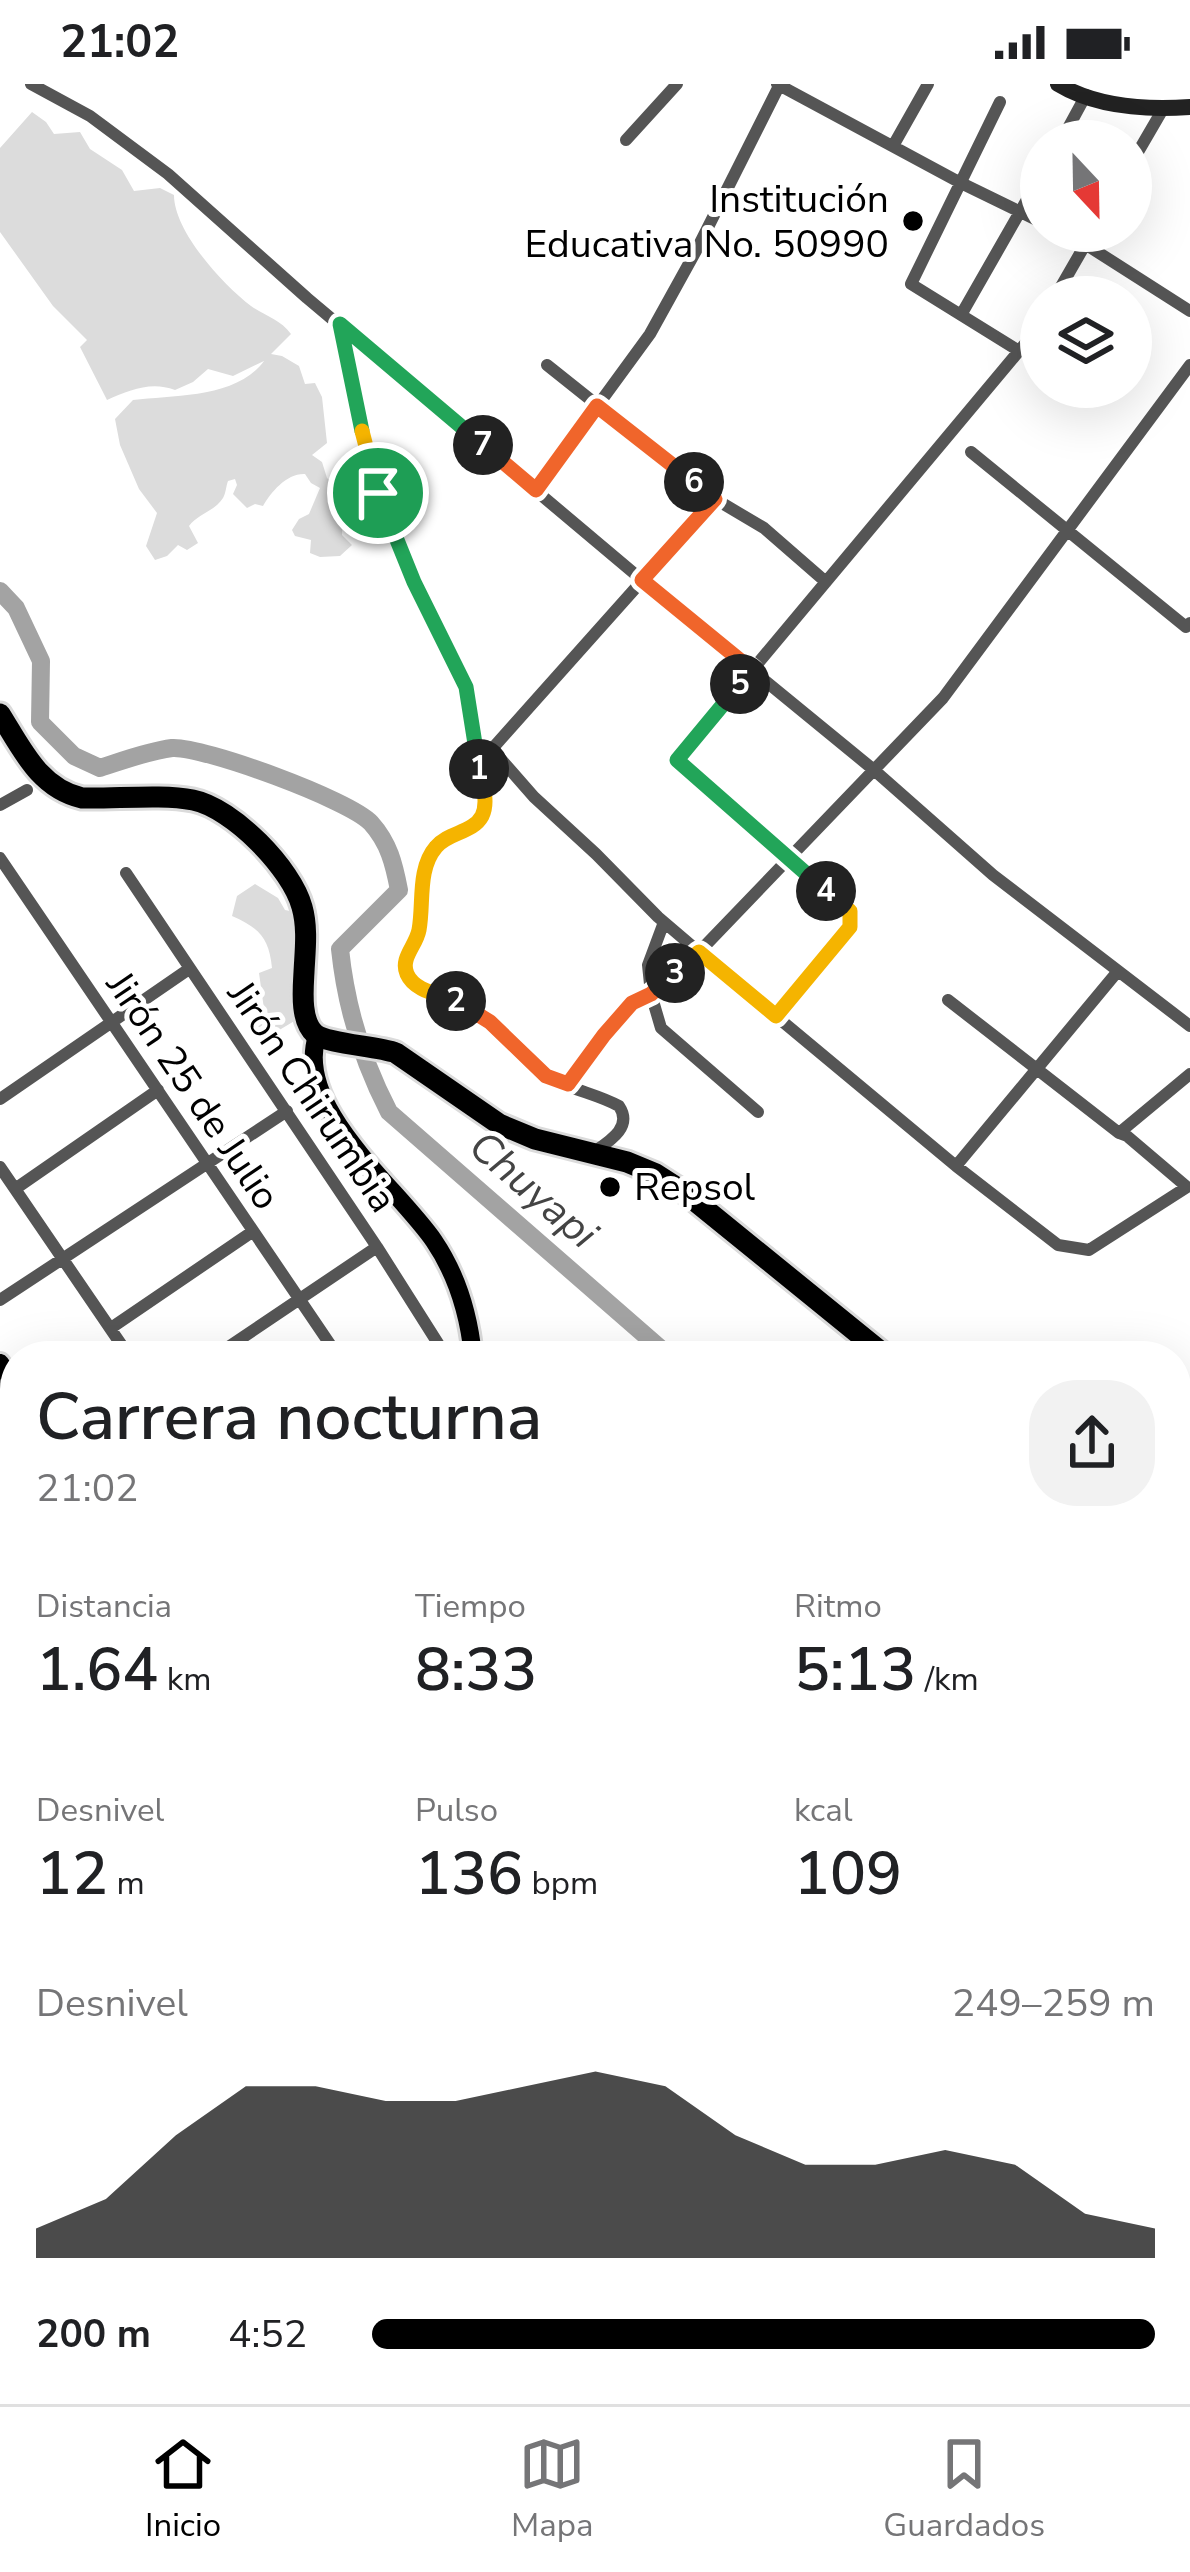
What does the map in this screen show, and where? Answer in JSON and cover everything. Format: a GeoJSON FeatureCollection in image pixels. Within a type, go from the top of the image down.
{"type":"FeatureCollection","features":[{"type":"Feature","properties":{"kind":"highway"},"geometry":{"type":"LineString","coordinates":[[0,714],[38,773],[66,794],[206,804],[270,855],[298,893],[304,914],[307,1022],[327,1038],[381,1048],[413,1063],[499,1124],[535,1139],[594,1152],[656,1174],[868,1341]]}},
{"type":"Feature","properties":{"kind":"main road"},"geometry":{"type":"LineString","coordinates":[[327,1038],[313,1069],[324,1102],[445,1258],[470,1341]]}},
{"type":"Feature","properties":{"kind":"street"},"geometry":{"type":"LineString","coordinates":[[32,84],[90,116],[168,174],[307,298],[874,770],[993,875],[1190,1026]]}},
{"type":"Feature","properties":{"kind":"street"},"geometry":{"type":"LineString","coordinates":[[626,140],[677,84]]}},
{"type":"Feature","properties":{"kind":"street"},"geometry":{"type":"LineString","coordinates":[[536,490],[650,334],[779,84],[1020,212],[962,315]]}},
{"type":"Feature","properties":{"kind":"street"},"geometry":{"type":"LineString","coordinates":[[893,146],[928,84]]}},
{"type":"Feature","properties":{"kind":"street"},"geometry":{"type":"LineString","coordinates":[[1058,84],[1141,108],[1190,107]]}},
{"type":"Feature","properties":{"kind":"street"},"geometry":{"type":"LineString","coordinates":[[1072,120],[1086,95]]}},
{"type":"Feature","properties":{"kind":"street"},"geometry":{"type":"LineString","coordinates":[[776,1016],[850,927],[850,911],[677,760],[1019,351],[911,284],[1000,102]]}},
{"type":"Feature","properties":{"kind":"street"},"geometry":{"type":"LineString","coordinates":[[1152,127],[1162,109]]}},
{"type":"Feature","properties":{"kind":"street"},"geometry":{"type":"LineString","coordinates":[[1109,252],[1190,311]]}},
{"type":"Feature","properties":{"kind":"street"},"geometry":{"type":"LineString","coordinates":[[340,324],[378,493],[414,582],[466,687],[485,800],[481,819],[434,848],[422,891],[420,927],[405,969],[418,987],[477,1013],[546,1076],[610,1101],[624,1112],[620,1130],[594,1152]]}},
{"type":"Feature","properties":{"kind":"street"},"geometry":{"type":"LineString","coordinates":[[547,365],[715,499],[764,527],[826,582]]}},
{"type":"Feature","properties":{"kind":"street"},"geometry":{"type":"LineString","coordinates":[[568,1084],[632,1003],[651,994],[699,952],[943,698],[1190,365]]}},
{"type":"Feature","properties":{"kind":"street"},"geometry":{"type":"LineString","coordinates":[[971,452],[1186,627],[1190,623]]}},
{"type":"Feature","properties":{"kind":"street"},"geometry":{"type":"LineString","coordinates":[[492,749],[715,499]]}},
{"type":"Feature","properties":{"kind":"street"},"geometry":{"type":"LineString","coordinates":[[473,740],[492,749],[534,797],[664,922],[1058,1246],[1089,1250],[1187,1186],[948,1000]]}},
{"type":"Feature","properties":{"kind":"street"},"geometry":{"type":"LineString","coordinates":[[0,806],[27,790]]}},
{"type":"Feature","properties":{"kind":"street","name":"Jirón 25 de Julio"},"geometry":{"type":"LineString","coordinates":[[0,859],[327,1341]]}},
{"type":"Feature","properties":{"kind":"street","name":"Jirón Chirumbia"},"geometry":{"type":"LineString","coordinates":[[126,873],[437,1341]]}},
{"type":"Feature","properties":{"kind":"street"},"geometry":{"type":"LineString","coordinates":[[664,922],[648,965],[662,1028],[758,1112]]}},
{"type":"Feature","properties":{"kind":"street"},"geometry":{"type":"LineString","coordinates":[[0,1099],[189,970]]}},
{"type":"Feature","properties":{"kind":"street"},"geometry":{"type":"LineString","coordinates":[[956,1166],[1118,970]]}},
{"type":"Feature","properties":{"kind":"street"},"geometry":{"type":"LineString","coordinates":[[1119,1133],[1190,1074]]}},
{"type":"Feature","properties":{"kind":"street"},"geometry":{"type":"LineString","coordinates":[[15,1189],[158,1090]]}},
{"type":"Feature","properties":{"kind":"street"},"geometry":{"type":"LineString","coordinates":[[0,1300],[287,1111]]}},
{"type":"Feature","properties":{"kind":"street"},"geometry":{"type":"LineString","coordinates":[[0,1167],[119,1341]]}},
{"type":"Feature","properties":{"kind":"street"},"geometry":{"type":"LineString","coordinates":[[110,1328],[252,1232]]}},
{"type":"Feature","properties":{"kind":"street"},"geometry":{"type":"LineString","coordinates":[[237,1341],[377,1247]]}},
{"type":"Feature","properties":{"kind":"shaded area"},"geometry":{"type":"Polygon","coordinates":[[[32,112],[54,134],[80,132],[90,149],[122,170],[134,191],[160,188],[174,195],[182,224],[214,271],[251,306],[291,334],[271,354],[299,366],[305,384],[315,383],[322,397],[327,443],[312,455],[344,493],[342,535],[352,545],[340,556],[310,553],[311,540],[295,536],[292,530],[309,514],[320,488],[305,474],[286,480],[263,506],[247,508],[233,494],[235,479],[228,481],[220,502],[189,526],[198,543],[187,550],[178,545],[155,560],[146,546],[157,513],[139,489],[120,445],[115,419],[133,400],[222,388],[252,373],[264,361],[233,376],[208,369],[175,390],[149,387],[107,400],[80,347],[87,340],[53,306],[0,232],[0,148],[32,112]]]}},
{"type":"Feature","properties":{"kind":"shaded area"},"geometry":{"type":"Polygon","coordinates":[[[255,884],[278,898],[285,910],[299,904],[296,1020],[276,1032],[251,1022],[264,1009],[259,973],[272,968],[268,948],[256,930],[232,916],[237,896],[255,884]]]}},
{"type":"Feature","properties":{"kind":"waterway","name":"Chuyapi"},"geometry":{"type":"LineString","coordinates":[[0,591],[16,608],[41,661],[40,722],[74,756],[100,768],[163,749],[189,750],[307,789],[371,823],[390,854],[399,890],[340,949],[357,1033],[389,1112],[652,1341]]}},
{"type":"Feature","properties":{"kind":"place","name":"Institución Educativa No. 50990"},"geometry":{"type":"Point","coordinates":[913,221]}},
{"type":"Feature","properties":{"kind":"place","name":"Repsol"},"geometry":{"type":"Point","coordinates":[610,1187]}},
{"type":"Feature","properties":{"kind":"route"},"geometry":{"type":"LineString","coordinates":[[340,324],[536,490],[597,406],[715,499],[642,580],[752,670],[677,760],[850,911],[850,927],[776,1016],[699,952],[651,994],[632,1003],[568,1084],[546,1076],[477,1013],[410,980],[407,956],[420,927],[429,859],[445,838],[481,819],[485,800],[466,687],[414,582],[378,493],[340,324]]}}]}
